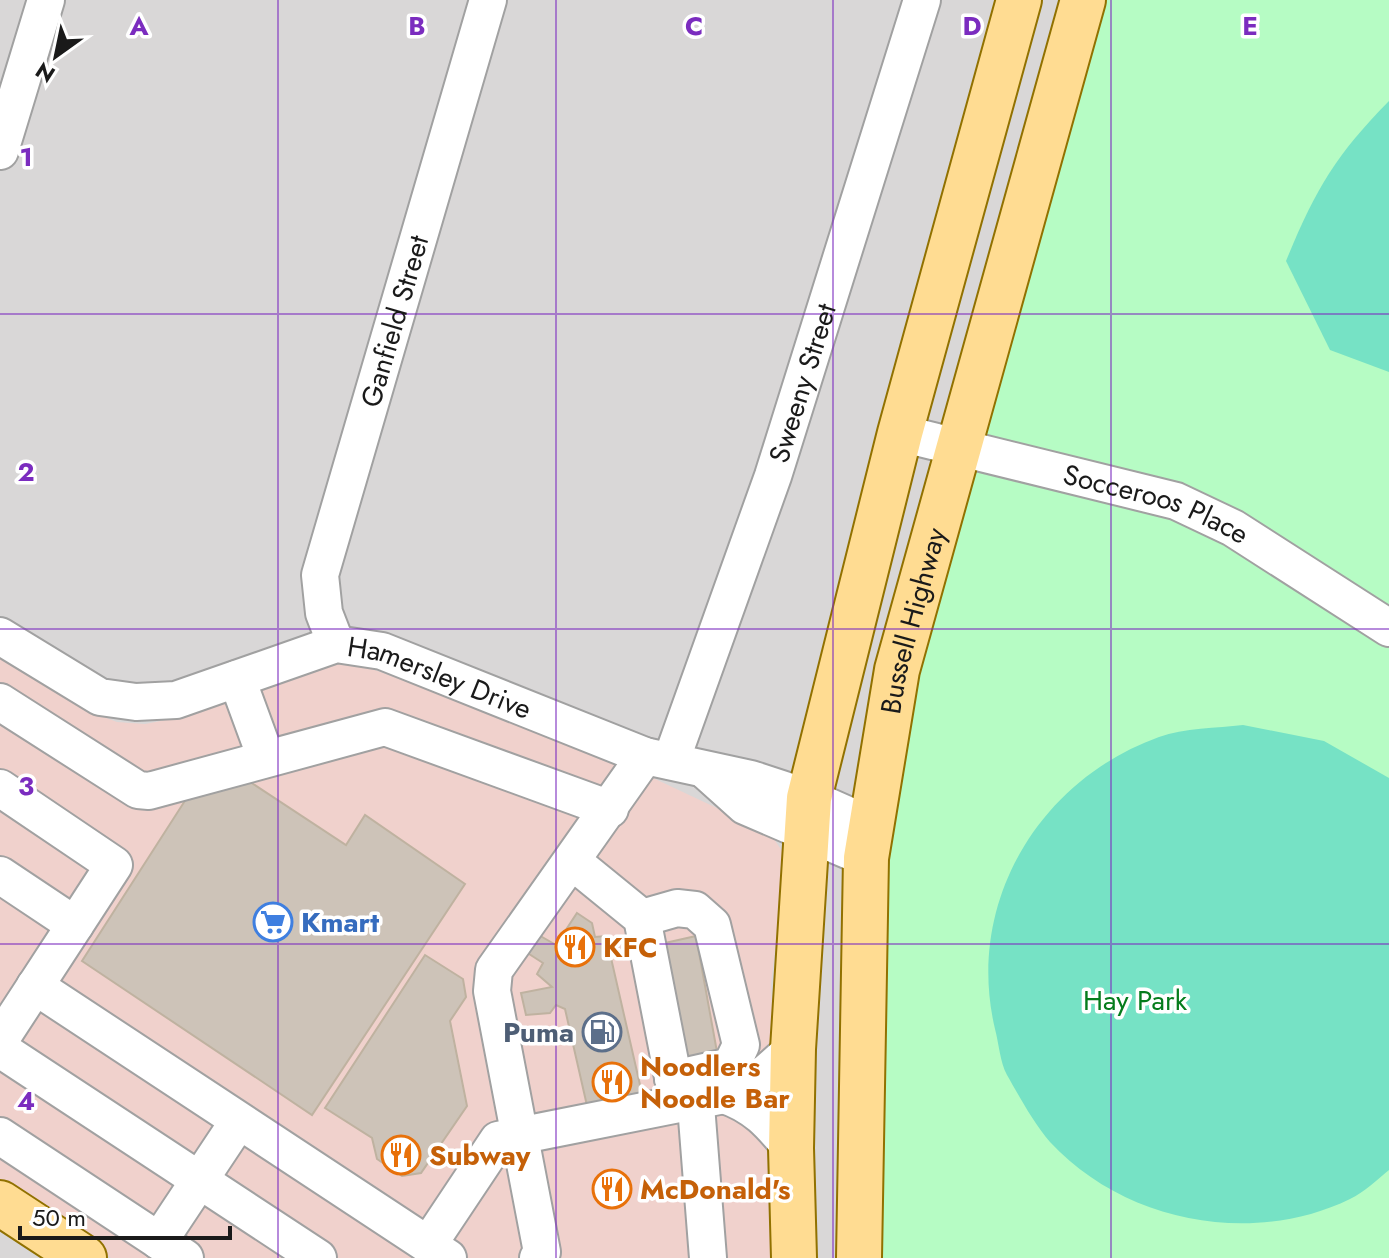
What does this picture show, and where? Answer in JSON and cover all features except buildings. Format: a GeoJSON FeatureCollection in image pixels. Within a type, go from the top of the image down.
{"type":"FeatureCollection","features":[{"type":"Feature","properties":{"kind":"main road","name":"Bussell Highway"},"geometry":{"type":"LineString","coordinates":[[794,1258],[791,1148],[793,1049],[808,816],[900,433],[1019,0]]}},
{"type":"Feature","properties":{"kind":"main road","name":"Bussell Highway"},"geometry":{"type":"LineString","coordinates":[[859,1258],[868,842],[897,670],[956,446],[1083,0]]}},
{"type":"Feature","properties":{"kind":"main road"},"geometry":{"type":"LineString","coordinates":[[0,1203],[84,1258]]}},
{"type":"Feature","properties":{"kind":"street"},"geometry":{"type":"LineString","coordinates":[[0,151],[46,0]]}},
{"type":"Feature","properties":{"kind":"street","name":"Ganfield Street"},"geometry":{"type":"LineString","coordinates":[[336,644],[324,613],[320,575],[323,561],[488,0]]}},
{"type":"Feature","properties":{"kind":"street","name":"Sweeny Street"},"geometry":{"type":"LineString","coordinates":[[538,1258],[542,1252],[492,991],[494,970],[610,809],[674,762],[773,476],[922,0]]}},
{"type":"Feature","properties":{"kind":"street","name":"Socceroos Place"},"geometry":{"type":"LineString","coordinates":[[900,433],[1176,501],[1233,528],[1389,628]]}},
{"type":"Feature","properties":{"kind":"street","name":"Hamersley Drive"},"geometry":{"type":"LineString","coordinates":[[0,636],[100,697],[136,702],[176,700],[336,644],[382,651],[674,762],[745,806],[808,816],[868,842]]}},
{"type":"Feature","properties":{"kind":"street"},"geometry":{"type":"LineString","coordinates":[[237,679],[266,758]]}},
{"type":"Feature","properties":{"kind":"street"},"geometry":{"type":"LineString","coordinates":[[0,702],[138,790],[149,791],[385,727],[610,809]]}},
{"type":"Feature","properties":{"kind":"street"},"geometry":{"type":"LineString","coordinates":[[0,788],[114,865],[0,1040]]}},
{"type":"Feature","properties":{"kind":"street"},"geometry":{"type":"LineString","coordinates":[[572,861],[642,918],[693,1091],[708,1258]]}},
{"type":"Feature","properties":{"kind":"street"},"geometry":{"type":"LineString","coordinates":[[0,875],[75,925]]}},
{"type":"Feature","properties":{"kind":"street"},"geometry":{"type":"LineString","coordinates":[[642,918],[677,908],[695,910],[712,925],[741,1045],[731,1066],[693,1091]]}},
{"type":"Feature","properties":{"kind":"street"},"geometry":{"type":"LineString","coordinates":[[35,986],[438,1251],[498,1140],[766,1073],[793,1049]]}},
{"type":"Feature","properties":{"kind":"street"},"geometry":{"type":"LineString","coordinates":[[0,1049],[318,1258]]}},
{"type":"Feature","properties":{"kind":"street"},"geometry":{"type":"LineString","coordinates":[[693,1091],[742,1101],[765,1117],[791,1148]]}},
{"type":"Feature","properties":{"kind":"street"},"geometry":{"type":"LineString","coordinates":[[0,1136],[172,1250],[199,1181],[238,1122]]}},
{"type":"Feature","properties":{"kind":"shaded area"},"geometry":{"type":"Polygon","coordinates":[[[0,0],[1103,0],[879,1258],[0,1258],[0,0]]]}},
{"type":"Feature","properties":{"kind":"shaded area"},"geometry":{"type":"Polygon","coordinates":[[[0,654],[86,710],[117,722],[145,724],[192,715],[328,661],[345,659],[600,753],[770,833],[786,857],[771,984],[782,1258],[111,1258],[0,1185],[0,654]]]}},
{"type":"Feature","properties":{"kind":"green space","name":"Hay Park"},"geometry":{"type":"Polygon","coordinates":[[[1103,0],[1389,0],[1389,1258],[879,1258],[876,1089],[889,839],[940,557],[1103,0]]]}},
{"type":"Feature","properties":{"kind":"green space"},"geometry":{"type":"Polygon","coordinates":[[[1389,101],[1389,372],[1330,350],[1286,261],[1328,175],[1354,139],[1389,101]]]}},
{"type":"Feature","properties":{"kind":"green space"},"geometry":{"type":"Polygon","coordinates":[[[1243,725],[1324,741],[1389,778],[1389,1170],[1350,1199],[1312,1214],[1272,1222],[1232,1223],[1191,1218],[1152,1208],[1114,1191],[1080,1169],[1050,1142],[1005,1070],[995,1029],[989,982],[991,936],[1002,893],[1021,852],[1046,815],[1079,783],[1116,757],[1159,737],[1190,730],[1243,725]]]}},
{"type":"Feature","properties":{"kind":"place","name":"Kmart"},"geometry":{"type":"Point","coordinates":[273,922]}},
{"type":"Feature","properties":{"kind":"place","name":"KFC"},"geometry":{"type":"Point","coordinates":[575,947]}},
{"type":"Feature","properties":{"kind":"place","name":"Puma"},"geometry":{"type":"Point","coordinates":[602,1032]}},
{"type":"Feature","properties":{"kind":"place","name":"Noodlers Noodle Bar"},"geometry":{"type":"Point","coordinates":[612,1082]}},
{"type":"Feature","properties":{"kind":"place","name":"Subway"},"geometry":{"type":"Point","coordinates":[401,1155]}},
{"type":"Feature","properties":{"kind":"place","name":"McDonald's"},"geometry":{"type":"Point","coordinates":[612,1189]}}]}
